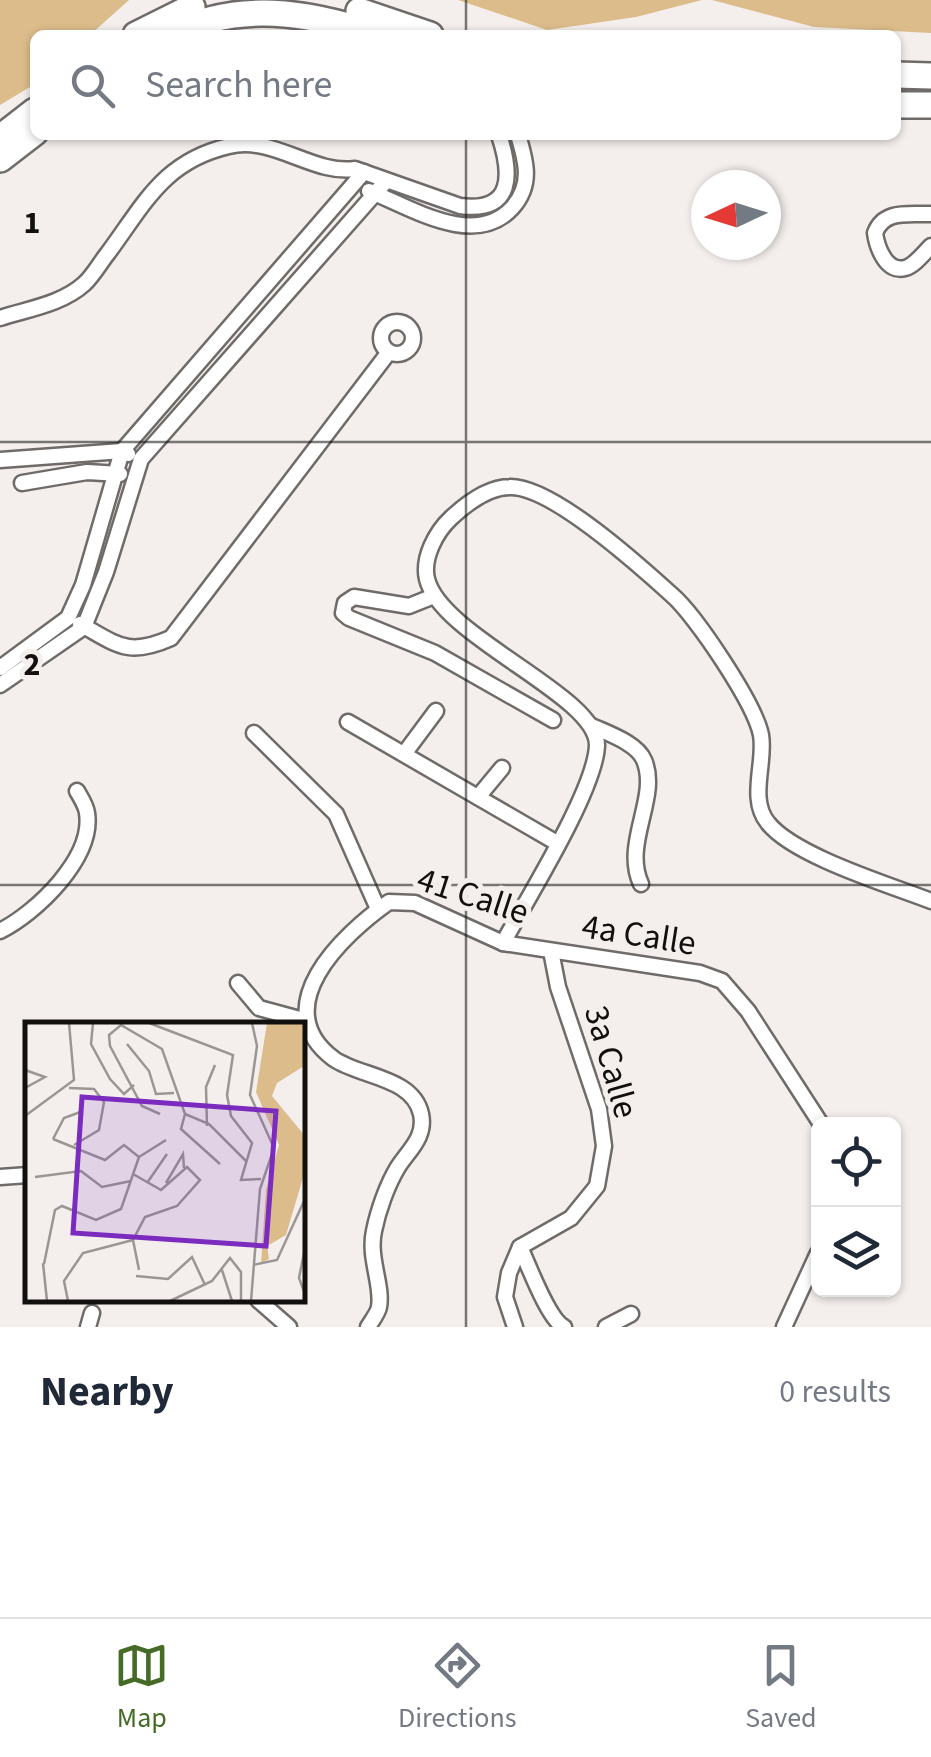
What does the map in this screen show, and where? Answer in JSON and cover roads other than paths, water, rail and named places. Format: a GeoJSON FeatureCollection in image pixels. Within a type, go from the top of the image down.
{"type":"FeatureCollection","features":[{"type":"Feature","properties":{"kind":"highway"},"geometry":{"type":"LineString","coordinates":[[145,30],[216,0]]}},
{"type":"Feature","properties":{"kind":"highway"},"geometry":{"type":"LineString","coordinates":[[314,0],[415,30]]}},
{"type":"Feature","properties":{"kind":"highway"},"geometry":{"type":"LineString","coordinates":[[183,30],[218,16],[274,12],[308,14],[361,30]]}},
{"type":"Feature","properties":{"kind":"highway"},"geometry":{"type":"LineString","coordinates":[[901,61],[931,62]]}},
{"type":"Feature","properties":{"kind":"highway"},"geometry":{"type":"LineString","coordinates":[[901,75],[931,76]]}},
{"type":"Feature","properties":{"kind":"highway"},"geometry":{"type":"LineString","coordinates":[[901,92],[931,92]]}},
{"type":"Feature","properties":{"kind":"highway"},"geometry":{"type":"LineString","coordinates":[[901,105],[931,105]]}},
{"type":"Feature","properties":{"kind":"highway"},"geometry":{"type":"LineString","coordinates":[[0,138],[30,115]]}},
{"type":"Feature","properties":{"kind":"highway"},"geometry":{"type":"LineString","coordinates":[[0,160],[30,136]]}},
{"type":"Feature","properties":{"kind":"street"},"geometry":{"type":"LineString","coordinates":[[359,179],[386,180],[460,206],[477,208],[490,204],[505,190],[509,165],[501,140]]}},
{"type":"Feature","properties":{"kind":"street"},"geometry":{"type":"LineString","coordinates":[[0,318],[60,299],[85,283],[163,180],[194,156],[235,144],[273,148],[341,171],[355,169],[359,179],[376,194],[451,224],[480,227],[498,220],[514,206],[525,187],[527,167],[519,140]]}},
{"type":"Feature","properties":{"kind":"street"},"geometry":{"type":"LineString","coordinates":[[509,165],[527,167]]}},
{"type":"Feature","properties":{"kind":"street"},"geometry":{"type":"LineString","coordinates":[[0,668],[68,618],[83,584],[122,451],[359,179]]}},
{"type":"Feature","properties":{"kind":"street"},"geometry":{"type":"LineString","coordinates":[[0,685],[84,627],[106,572],[140,458],[386,180]]}},
{"type":"Feature","properties":{"kind":"street"},"geometry":{"type":"LineString","coordinates":[[931,214],[891,215],[880,222],[875,233],[885,260],[899,269],[906,268],[931,246]]}},
{"type":"Feature","properties":{"kind":"street"},"geometry":{"type":"LineString","coordinates":[[68,618],[125,648],[147,649],[171,638],[389,352]]}},
{"type":"Feature","properties":{"kind":"street"},"geometry":{"type":"LineString","coordinates":[[0,460],[122,451],[140,458]]}},
{"type":"Feature","properties":{"kind":"street"},"geometry":{"type":"LineString","coordinates":[[22,483],[87,472],[115,472],[133,478]]}},
{"type":"Feature","properties":{"kind":"street"},"geometry":{"type":"LineString","coordinates":[[641,884],[636,861],[646,792],[644,760],[636,749],[592,726],[572,704],[468,628],[434,596],[426,562],[443,525],[484,495],[509,486],[536,491],[652,577],[700,625],[760,732],[759,792],[765,821],[786,839],[823,858],[931,901]]}},
{"type":"Feature","properties":{"kind":"street"},"geometry":{"type":"LineString","coordinates":[[434,596],[409,606],[354,598],[345,603],[343,613],[435,653],[553,720]]}},
{"type":"Feature","properties":{"kind":"street"},"geometry":{"type":"LineString","coordinates":[[404,754],[436,710]]}},
{"type":"Feature","properties":{"kind":"street"},"geometry":{"type":"LineString","coordinates":[[348,722],[557,843]]}},
{"type":"Feature","properties":{"kind":"street"},"geometry":{"type":"LineString","coordinates":[[503,943],[591,774],[597,743],[592,726]]}},
{"type":"Feature","properties":{"kind":"street"},"geometry":{"type":"LineString","coordinates":[[254,733],[336,814],[378,909],[343,941],[317,973],[307,994],[307,1021],[330,1055],[413,1096],[422,1115],[419,1140],[399,1166],[374,1226],[371,1247],[379,1307],[368,1327]]}},
{"type":"Feature","properties":{"kind":"street"},"geometry":{"type":"LineString","coordinates":[[478,797],[502,768]]}},
{"type":"Feature","properties":{"kind":"street"},"geometry":{"type":"LineString","coordinates":[[0,931],[48,898],[72,863],[86,824],[86,809],[77,790]]}},
{"type":"Feature","properties":{"kind":"street","name":"41 Calle"},"geometry":{"type":"LineString","coordinates":[[378,909],[388,902],[416,903],[503,943],[552,951]]}},
{"type":"Feature","properties":{"kind":"street","name":"4a Calle"},"geometry":{"type":"LineString","coordinates":[[552,951],[700,973],[722,980],[748,1011],[816,1117]]}},
{"type":"Feature","properties":{"kind":"street","name":"3a Calle"},"geometry":{"type":"LineString","coordinates":[[520,1247],[571,1218],[597,1186],[604,1146],[599,1109],[558,988],[552,951]]}},
{"type":"Feature","properties":{"kind":"street"},"geometry":{"type":"LineString","coordinates":[[238,983],[258,1008],[307,1021]]}},
{"type":"Feature","properties":{"kind":"street"},"geometry":{"type":"LineString","coordinates":[[0,1177],[25,1175]]}},
{"type":"Feature","properties":{"kind":"street"},"geometry":{"type":"LineString","coordinates":[[516,1327],[505,1298],[509,1273],[520,1247]]}},
{"type":"Feature","properties":{"kind":"street"},"geometry":{"type":"LineString","coordinates":[[520,1247],[548,1310],[564,1327]]}},
{"type":"Feature","properties":{"kind":"street"},"geometry":{"type":"LineString","coordinates":[[784,1327],[811,1269]]}},
{"type":"Feature","properties":{"kind":"street"},"geometry":{"type":"LineString","coordinates":[[260,1302],[290,1327]]}},
{"type":"Feature","properties":{"kind":"street"},"geometry":{"type":"LineString","coordinates":[[606,1327],[631,1314]]}}]}
